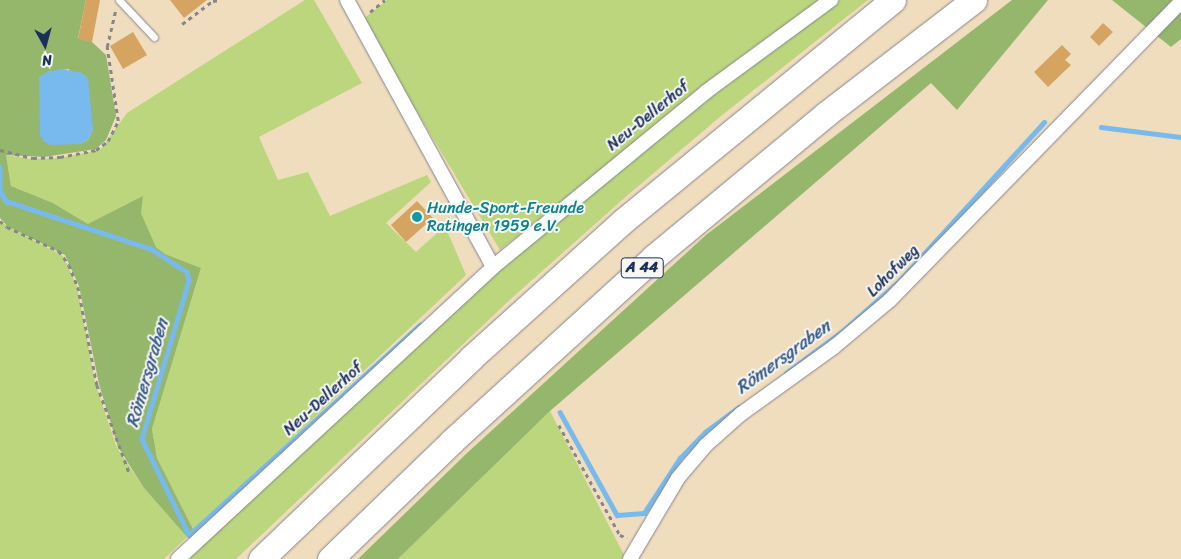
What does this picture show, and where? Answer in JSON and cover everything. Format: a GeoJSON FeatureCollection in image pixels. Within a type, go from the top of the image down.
{"type":"FeatureCollection","features":[{"type":"Feature","properties":{"kind":"highway","name":"A 44"},"geometry":{"type":"LineString","coordinates":[[261,559],[471,358],[623,221],[893,0]]}},
{"type":"Feature","properties":{"kind":"highway","name":"A 44"},"geometry":{"type":"LineString","coordinates":[[330,559],[452,441],[654,257],[818,120],[974,0]]}},
{"type":"Feature","properties":{"kind":"street"},"geometry":{"type":"LineString","coordinates":[[347,0],[493,267]]}},
{"type":"Feature","properties":{"kind":"street","name":"Neu-Dellerhof"},"geometry":{"type":"LineString","coordinates":[[178,559],[493,267],[706,91],[831,0]]}},
{"type":"Feature","properties":{"kind":"street","name":"Lohofweg"},"geometry":{"type":"LineString","coordinates":[[630,559],[637,543],[678,478],[706,445],[741,414],[834,346],[890,300],[1181,2]]}},
{"type":"Feature","properties":{"kind":"lane"},"geometry":{"type":"LineString","coordinates":[[119,0],[154,37]]}},
{"type":"Feature","properties":{"kind":"path"},"geometry":{"type":"LineString","coordinates":[[182,24],[213,1],[220,0]]}},
{"type":"Feature","properties":{"kind":"path"},"geometry":{"type":"LineString","coordinates":[[359,21],[385,0]]}},
{"type":"Feature","properties":{"kind":"path"},"geometry":{"type":"LineString","coordinates":[[0,150],[33,158],[60,157],[96,150],[108,141],[118,121],[107,47],[116,9]]}},
{"type":"Feature","properties":{"kind":"path"},"geometry":{"type":"LineString","coordinates":[[0,220],[7,227],[59,251],[69,266],[78,287],[98,385],[129,472]]}},
{"type":"Feature","properties":{"kind":"path"},"geometry":{"type":"LineString","coordinates":[[559,426],[620,536],[637,543]]}},
{"type":"Feature","properties":{"kind":"green space"},"geometry":{"type":"Polygon","coordinates":[[[0,0],[86,0],[78,38],[92,42],[106,55],[116,116],[106,140],[96,149],[44,157],[6,155],[11,186],[53,203],[88,224],[143,196],[141,213],[156,247],[165,254],[201,268],[152,429],[157,458],[194,531],[187,537],[144,488],[118,447],[99,384],[79,286],[65,255],[7,226],[0,218],[0,0]],[[69,69],[47,72],[79,144],[88,140],[93,129],[69,69]]]}},
{"type":"Feature","properties":{"kind":"green space"},"geometry":{"type":"Polygon","coordinates":[[[305,0],[314,0],[362,83],[259,137],[278,180],[308,172],[330,216],[427,175],[431,182],[386,223],[416,252],[445,226],[466,275],[194,531],[157,458],[152,429],[201,268],[165,254],[156,247],[141,213],[88,224],[53,203],[11,186],[6,155],[31,159],[59,158],[100,150],[127,113],[305,0]]]}},
{"type":"Feature","properties":{"kind":"green space"},"geometry":{"type":"Polygon","coordinates":[[[387,0],[822,0],[706,86],[500,250],[362,20],[387,0]]]}},
{"type":"Feature","properties":{"kind":"green space"},"geometry":{"type":"Polygon","coordinates":[[[840,0],[868,0],[721,116],[629,194],[513,297],[236,559],[188,559],[496,272],[709,99],[840,0]]]}},
{"type":"Feature","properties":{"kind":"green space"},"geometry":{"type":"Polygon","coordinates":[[[1012,0],[1048,0],[957,110],[931,83],[550,411],[398,559],[358,559],[466,454],[706,235],[1012,0]]]}},
{"type":"Feature","properties":{"kind":"green space"},"geometry":{"type":"Polygon","coordinates":[[[1112,0],[1181,0],[1181,39],[1171,47],[1112,0]]]}},
{"type":"Feature","properties":{"kind":"green space"},"geometry":{"type":"Polygon","coordinates":[[[0,222],[63,256],[77,286],[96,386],[117,448],[144,488],[187,537],[164,559],[0,559],[0,222]]]}},
{"type":"Feature","properties":{"kind":"green space"},"geometry":{"type":"Polygon","coordinates":[[[550,411],[624,555],[622,559],[398,559],[550,411]]]}},
{"type":"Feature","properties":{"kind":"water"},"geometry":{"type":"Polygon","coordinates":[[[62,69],[82,73],[88,78],[93,129],[88,140],[79,144],[51,145],[44,142],[40,135],[39,77],[47,72],[62,69]]]}},
{"type":"Feature","properties":{"kind":"building"},"geometry":{"type":"Polygon","coordinates":[[[86,0],[100,0],[92,42],[78,39],[86,0]]]}},
{"type":"Feature","properties":{"kind":"building"},"geometry":{"type":"Polygon","coordinates":[[[170,0],[207,0],[184,18],[170,0]]]}},
{"type":"Feature","properties":{"kind":"building"},"geometry":{"type":"Polygon","coordinates":[[[1103,23],[1113,32],[1099,46],[1090,37],[1103,23]]]}},
{"type":"Feature","properties":{"kind":"building"},"geometry":{"type":"Polygon","coordinates":[[[133,32],[147,55],[123,69],[110,46],[133,32]]]}},
{"type":"Feature","properties":{"kind":"building"},"geometry":{"type":"Polygon","coordinates":[[[1062,45],[1071,54],[1065,60],[1071,65],[1048,87],[1034,72],[1062,45]]]}},
{"type":"Feature","properties":{"kind":"building","name":"Hunde-Sport-Freunde Ratingen 1959 e.V."},"geometry":{"type":"Polygon","coordinates":[[[417,201],[433,218],[406,242],[391,225],[417,201]]]}},
{"type":"Feature","properties":{"kind":"waterway","name":"Römersgraben"},"geometry":{"type":"LineString","coordinates":[[786,373],[845,329],[899,281],[1044,122]]}},
{"type":"Feature","properties":{"kind":"waterway","name":"Römersgraben"},"geometry":{"type":"LineString","coordinates":[[1101,127],[1181,137]]}},
{"type":"Feature","properties":{"kind":"waterway","name":"Römersgraben"},"geometry":{"type":"LineString","coordinates":[[0,167],[0,190],[6,201],[151,249],[187,272],[189,281],[142,439],[189,535],[420,325]]}},
{"type":"Feature","properties":{"kind":"waterway","name":"Römersgraben"},"geometry":{"type":"LineString","coordinates":[[560,412],[617,515],[644,513],[680,458],[705,432],[739,407]]}},
{"type":"Feature","properties":{"kind":"place","name":"Hunde-Sport-Freunde Ratingen 1959 e.V."},"geometry":{"type":"Point","coordinates":[417,217]}}]}
